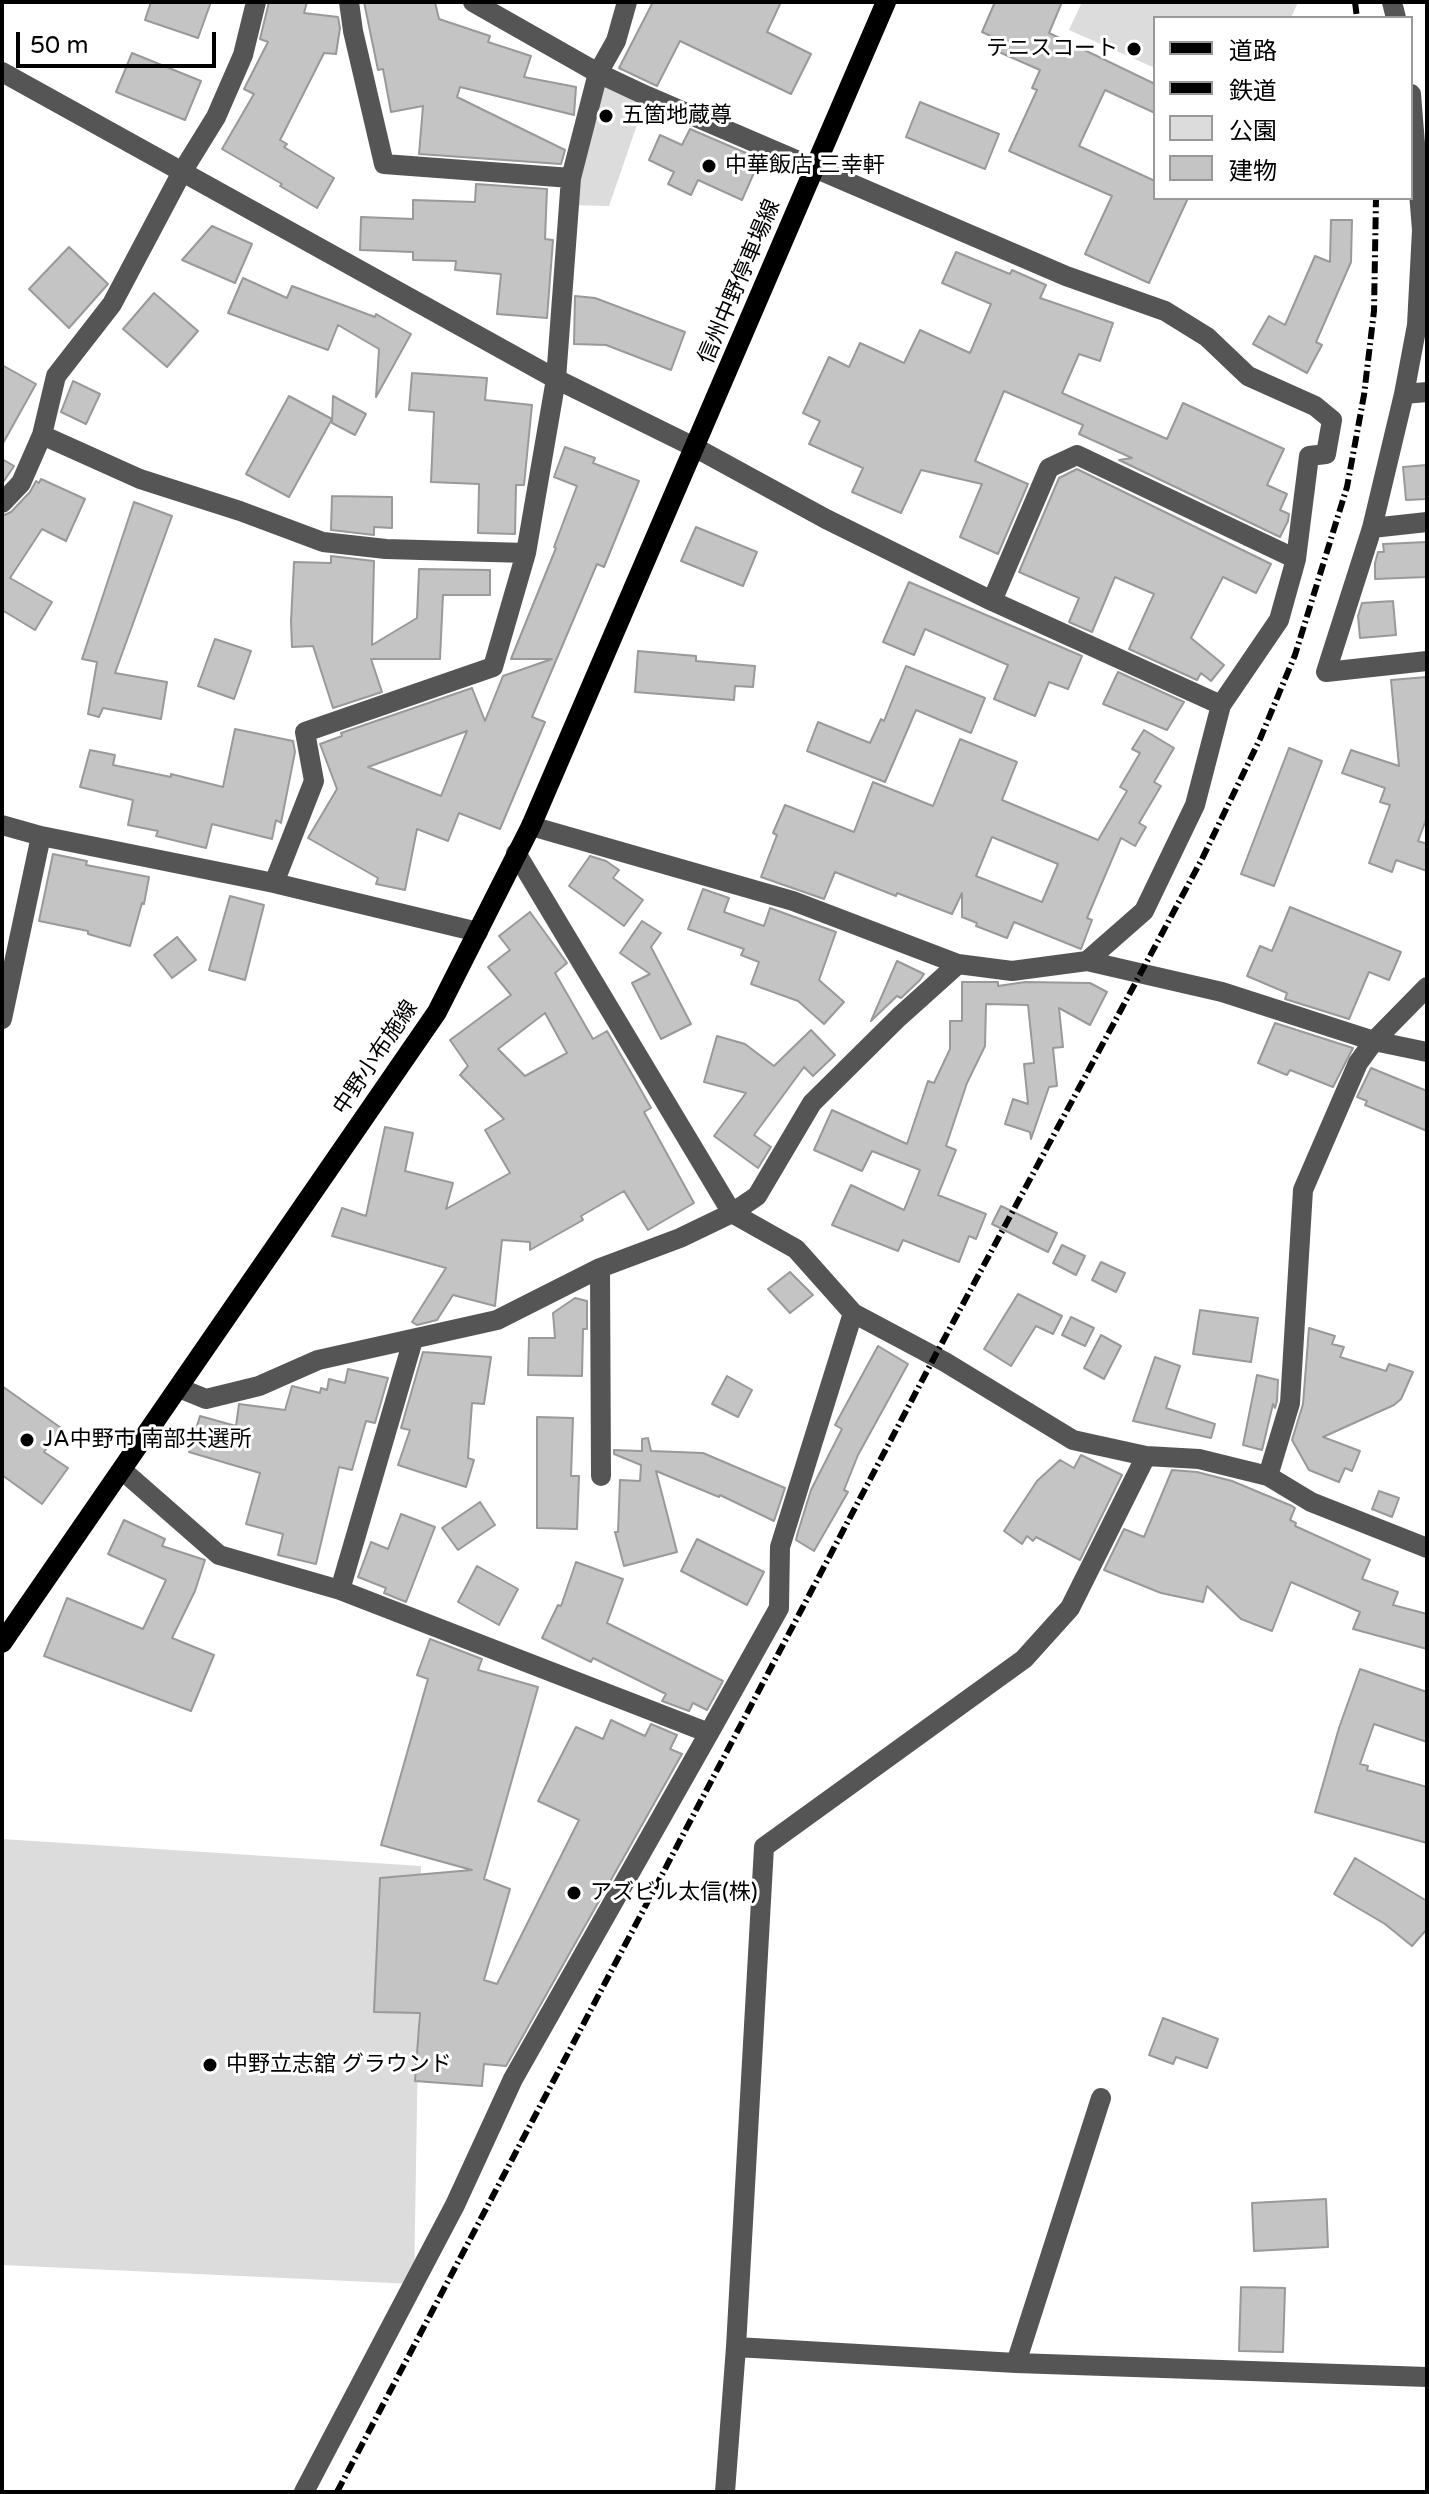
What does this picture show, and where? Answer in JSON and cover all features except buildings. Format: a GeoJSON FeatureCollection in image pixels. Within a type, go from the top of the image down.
{"type":"FeatureCollection","features":[{"type":"Feature","properties":{"kind":"main road","name":"信州中野停車場線"},"geometry":{"type":"LineString","coordinates":[[696,448],[886,2]]}},
{"type":"Feature","properties":{"kind":"main road","name":"中野小布施線"},"geometry":{"type":"LineString","coordinates":[[2,1643],[437,1012],[531,826],[696,448]]}},
{"type":"Feature","properties":{"kind":"street"},"geometry":{"type":"LineString","coordinates":[[2,503],[21,483],[42,435],[56,376],[112,304],[182,172],[216,117],[238,68],[256,2]]}},
{"type":"Feature","properties":{"kind":"street"},"geometry":{"type":"LineString","coordinates":[[349,2],[384,164],[571,178]]}},
{"type":"Feature","properties":{"kind":"street"},"geometry":{"type":"LineString","coordinates":[[473,2],[598,73],[1066,276],[1165,311],[1207,337],[1248,376],[1315,406],[1332,420],[1326,454],[1309,456],[1296,559],[1279,620],[1221,705],[1195,805],[1144,911],[1087,961]]}},
{"type":"Feature","properties":{"kind":"street"},"geometry":{"type":"LineString","coordinates":[[274,883],[314,781],[305,732],[493,667],[526,553],[556,379],[571,178],[598,73],[616,41],[627,2]]}},
{"type":"Feature","properties":{"kind":"street"},"geometry":{"type":"LineString","coordinates":[[2,72],[556,379],[992,601],[1221,705]]}},
{"type":"Feature","properties":{"kind":"street"},"geometry":{"type":"LineString","coordinates":[[1413,119],[1422,230],[1417,325],[1372,528],[1326,672],[1427,661]]}},
{"type":"Feature","properties":{"kind":"street"},"geometry":{"type":"LineString","coordinates":[[1404,394],[1427,392]]}},
{"type":"Feature","properties":{"kind":"street"},"geometry":{"type":"LineString","coordinates":[[42,435],[140,479],[323,542],[386,549],[526,553]]}},
{"type":"Feature","properties":{"kind":"street"},"geometry":{"type":"LineString","coordinates":[[992,601],[1049,468],[1077,455],[1296,559]]}},
{"type":"Feature","properties":{"kind":"street"},"geometry":{"type":"LineString","coordinates":[[1372,528],[1427,522]]}},
{"type":"Feature","properties":{"kind":"street"},"geometry":{"type":"LineString","coordinates":[[2,825],[41,836],[274,883],[478,932]]}},
{"type":"Feature","properties":{"kind":"street"},"geometry":{"type":"LineString","coordinates":[[531,826],[793,901],[958,964],[1012,971],[1087,961],[1222,992],[1374,1041],[1427,1052]]}},
{"type":"Feature","properties":{"kind":"street"},"geometry":{"type":"LineString","coordinates":[[2,1019],[41,836]]}},
{"type":"Feature","properties":{"kind":"street"},"geometry":{"type":"LineString","coordinates":[[516,853],[732,1213],[796,1249],[853,1313],[945,1362],[1073,1440],[1146,1456],[1199,1459],[1268,1476],[1311,1502],[1427,1548]]}},
{"type":"Feature","properties":{"kind":"street"},"geometry":{"type":"LineString","coordinates":[[179,1388],[206,1399],[259,1386],[318,1360],[497,1320],[600,1268],[680,1238],[732,1213],[757,1196],[812,1103],[958,964]]}},
{"type":"Feature","properties":{"kind":"street"},"geometry":{"type":"LineString","coordinates":[[1268,1476],[1290,1403],[1303,1190],[1358,1063],[1374,1041],[1427,987]]}},
{"type":"Feature","properties":{"kind":"street"},"geometry":{"type":"LineString","coordinates":[[600,1268],[601,1476]]}},
{"type":"Feature","properties":{"kind":"street"},"geometry":{"type":"LineString","coordinates":[[304,2492],[455,2205],[513,2079],[779,1608],[780,1547],[853,1313]]}},
{"type":"Feature","properties":{"kind":"street"},"geometry":{"type":"LineString","coordinates":[[340,1590],[413,1340]]}},
{"type":"Feature","properties":{"kind":"street"},"geometry":{"type":"LineString","coordinates":[[725,2492],[764,1847],[1024,1659],[1070,1608],[1146,1456]]}},
{"type":"Feature","properties":{"kind":"street"},"geometry":{"type":"LineString","coordinates":[[122,1470],[219,1555],[340,1590],[709,1733]]}},
{"type":"Feature","properties":{"kind":"street"},"geometry":{"type":"LineString","coordinates":[[1016,2363],[1101,2098]]}},
{"type":"Feature","properties":{"kind":"street"},"geometry":{"type":"LineString","coordinates":[[736,2347],[1016,2363],[1427,2377]]}},
{"type":"Feature","properties":{"kind":"green space","name":"テニスコート"},"geometry":{"type":"Polygon","coordinates":[[[1082,2],[1298,2],[1292,16],[1153,16],[1153,67],[1069,30],[1082,2]]]}},
{"type":"Feature","properties":{"kind":"green space"},"geometry":{"type":"Polygon","coordinates":[[[598,73],[647,96],[609,206],[568,205],[598,73]]]}},
{"type":"Feature","properties":{"kind":"green space","name":"中野立志舘 グラウンド"},"geometry":{"type":"Polygon","coordinates":[[[2,1839],[421,1866],[414,2284],[2,2265],[2,1839]]]}},
{"type":"Feature","properties":{"kind":"railway"},"geometry":{"type":"LineString","coordinates":[[1355,2],[1357,16]]}},
{"type":"Feature","properties":{"kind":"railway"},"geometry":{"type":"LineString","coordinates":[[337,2492],[935,1356],[1202,859],[1260,739],[1295,655],[1347,487],[1364,395],[1374,311],[1376,200]]}},
{"type":"Feature","properties":{"kind":"place","name":"テニスコート"},"geometry":{"type":"Point","coordinates":[1134,49]}},
{"type":"Feature","properties":{"kind":"place","name":"五箇地蔵尊"},"geometry":{"type":"Point","coordinates":[606,116]}},
{"type":"Feature","properties":{"kind":"place","name":"中華飯店 三幸軒"},"geometry":{"type":"Point","coordinates":[709,166]}},
{"type":"Feature","properties":{"kind":"place","name":"JA中野市 南部共選所"},"geometry":{"type":"Point","coordinates":[27,1440]}},
{"type":"Feature","properties":{"kind":"place","name":"アズビル太信(株)"},"geometry":{"type":"Point","coordinates":[574,1893]}},
{"type":"Feature","properties":{"kind":"place","name":"中野立志舘 グラウンド"},"geometry":{"type":"Point","coordinates":[210,2065]}}]}
